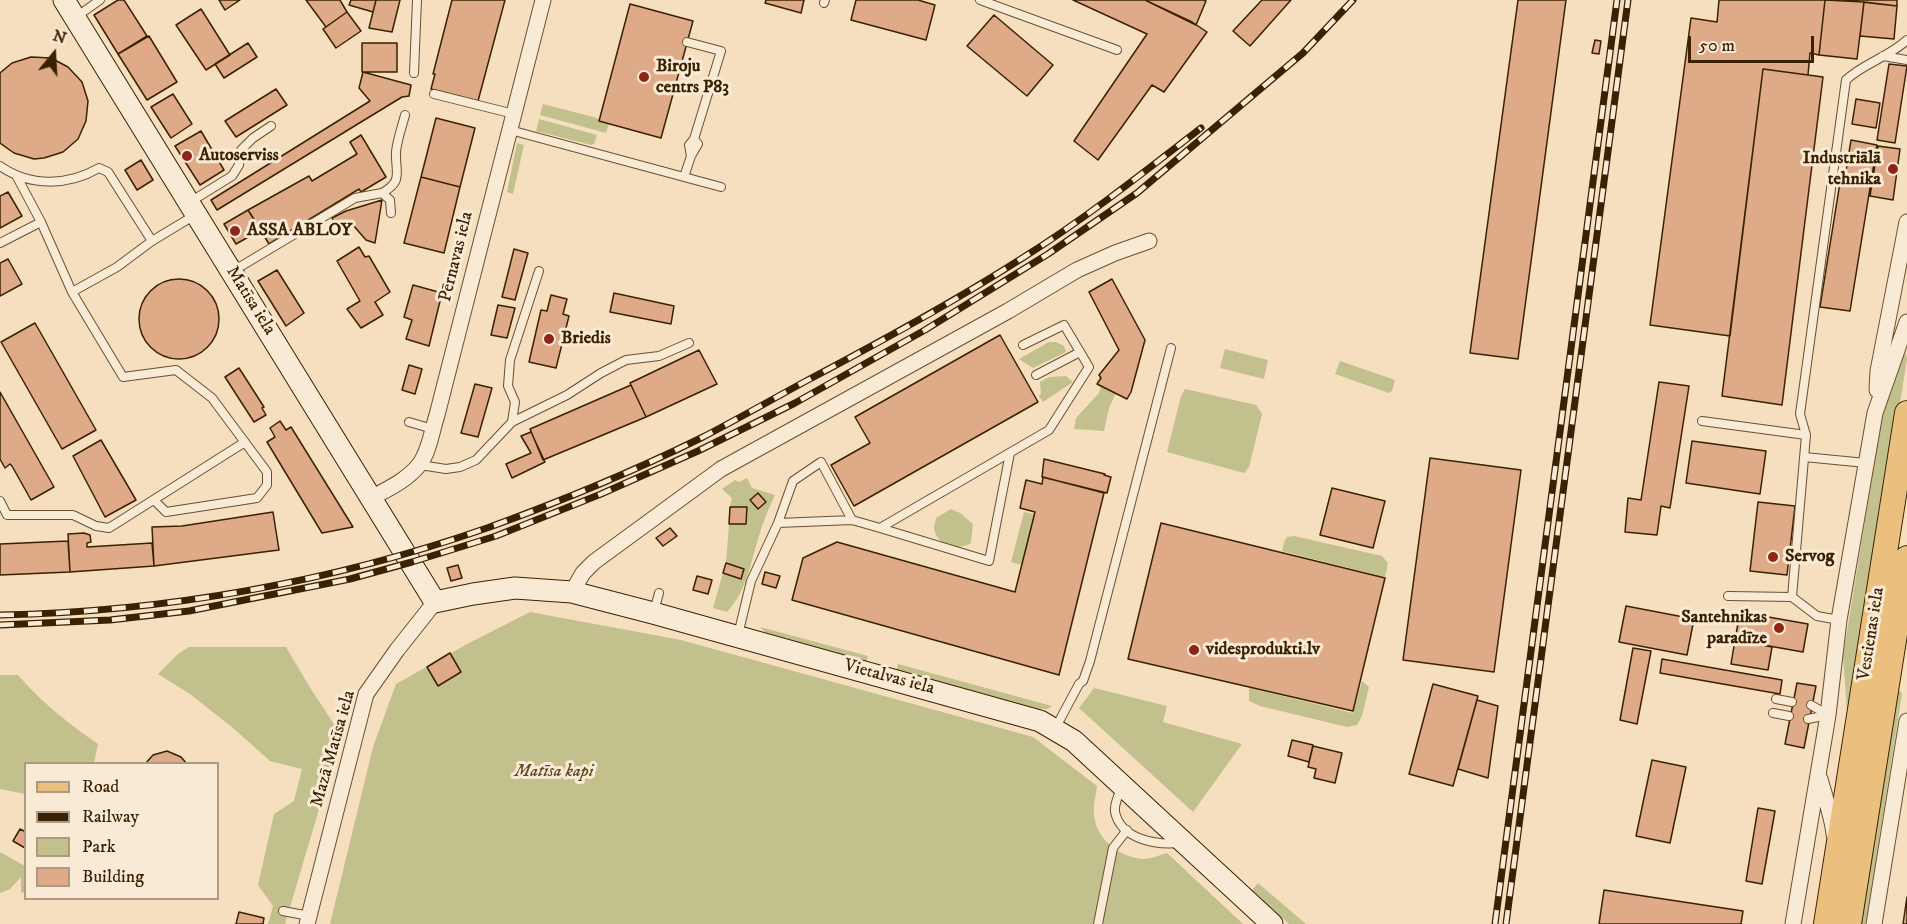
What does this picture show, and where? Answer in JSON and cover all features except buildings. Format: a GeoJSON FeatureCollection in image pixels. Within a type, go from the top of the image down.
{"type":"FeatureCollection","features":[{"type":"Feature","properties":{"kind":"main road","name":"Vestienas iela"},"geometry":{"type":"LineString","coordinates":[[1826,924],[1907,413]]}},
{"type":"Feature","properties":{"kind":"main road","name":"Vestienas iela"},"geometry":{"type":"LineString","coordinates":[[1849,924],[1907,558]]}},
{"type":"Feature","properties":{"kind":"street","name":"Pērnavas iela"},"geometry":{"type":"LineString","coordinates":[[420,465],[433,429],[543,0]]}},
{"type":"Feature","properties":{"kind":"street","name":"Matīsa iela"},"geometry":{"type":"LineString","coordinates":[[69,9],[435,602]]}},
{"type":"Feature","properties":{"kind":"street","name":"Vestienas iela"},"geometry":{"type":"LineString","coordinates":[[1793,924],[1828,715],[1839,620],[1875,413],[1878,371],[1907,222]]}},
{"type":"Feature","properties":{"kind":"street"},"geometry":{"type":"LineString","coordinates":[[572,592],[583,573],[594,562],[721,469],[997,317],[1077,270],[1149,241]]}},
{"type":"Feature","properties":{"kind":"street","name":"Vestienas iela"},"geometry":{"type":"LineString","coordinates":[[1875,413],[1907,322]]}},
{"type":"Feature","properties":{"kind":"street"},"geometry":{"type":"LineString","coordinates":[[371,498],[406,478],[420,465]]}},
{"type":"Feature","properties":{"kind":"street","name":"Vietalvas iela"},"geometry":{"type":"LineString","coordinates":[[435,602],[515,588],[572,592],[656,603],[737,636],[1040,721],[1074,741],[1272,924]]}},
{"type":"Feature","properties":{"kind":"street","name":"Mazā Matīsa iela"},"geometry":{"type":"LineString","coordinates":[[308,920],[366,694],[435,602]]}},
{"type":"Feature","properties":{"kind":"street"},"geometry":{"type":"LineString","coordinates":[[1874,924],[1907,721]]}},
{"type":"Feature","properties":{"kind":"street","name":"Vestienas iela"},"geometry":{"type":"LineString","coordinates":[[1819,773],[1826,803],[1833,820],[1837,855]]}},
{"type":"Feature","properties":{"kind":"lane"},"geometry":{"type":"LineString","coordinates":[[69,9],[100,0]]}},
{"type":"Feature","properties":{"kind":"lane"},"geometry":{"type":"LineString","coordinates":[[414,73],[417,0]]}},
{"type":"Feature","properties":{"kind":"lane"},"geometry":{"type":"LineString","coordinates":[[980,0],[1117,50]]}},
{"type":"Feature","properties":{"kind":"lane"},"geometry":{"type":"LineString","coordinates":[[1792,597],[1806,435],[1800,414],[1846,80],[1858,69],[1900,47],[1907,40]]}},
{"type":"Feature","properties":{"kind":"lane"},"geometry":{"type":"LineString","coordinates":[[684,177],[691,156],[689,145],[694,139],[721,51],[687,42]]}},
{"type":"Feature","properties":{"kind":"lane"},"geometry":{"type":"LineString","coordinates":[[1883,56],[1907,60]]}},
{"type":"Feature","properties":{"kind":"lane"},"geometry":{"type":"LineString","coordinates":[[434,94],[514,114]]}},
{"type":"Feature","properties":{"kind":"lane"},"geometry":{"type":"LineString","coordinates":[[232,272],[355,198],[382,193],[392,188],[398,177],[396,151],[405,115]]}},
{"type":"Feature","properties":{"kind":"lane"},"geometry":{"type":"LineString","coordinates":[[72,292],[117,267],[232,176],[239,165],[241,150],[253,138],[271,126]]}},
{"type":"Feature","properties":{"kind":"lane"},"geometry":{"type":"LineString","coordinates":[[510,130],[623,158],[721,187]]}},
{"type":"Feature","properties":{"kind":"lane"},"geometry":{"type":"LineString","coordinates":[[0,166],[16,175],[49,183],[82,177],[99,168],[108,172],[152,241]]}},
{"type":"Feature","properties":{"kind":"lane"},"geometry":{"type":"LineString","coordinates":[[16,175],[41,222],[72,292],[123,377],[176,370],[212,398],[267,472],[267,485],[257,498],[166,512],[155,501]]}},
{"type":"Feature","properties":{"kind":"lane"},"geometry":{"type":"LineString","coordinates":[[382,193],[390,200],[391,213]]}},
{"type":"Feature","properties":{"kind":"lane"},"geometry":{"type":"LineString","coordinates":[[0,243],[41,222]]}},
{"type":"Feature","properties":{"kind":"lane"},"geometry":{"type":"LineString","coordinates":[[512,422],[515,402],[508,386],[510,360],[539,271]]}},
{"type":"Feature","properties":{"kind":"lane"},"geometry":{"type":"LineString","coordinates":[[880,528],[1049,430],[1089,367],[1064,325],[1023,345]]}},
{"type":"Feature","properties":{"kind":"lane"},"geometry":{"type":"LineString","coordinates":[[420,465],[446,469],[460,467],[476,460],[512,422],[567,395],[601,373],[626,360],[659,356],[689,343]]}},
{"type":"Feature","properties":{"kind":"lane"},"geometry":{"type":"LineString","coordinates":[[1055,729],[1079,684],[1083,681],[1090,661],[1171,348]]}},
{"type":"Feature","properties":{"kind":"lane"},"geometry":{"type":"LineString","coordinates":[[1036,375],[1080,352]]}},
{"type":"Feature","properties":{"kind":"lane"},"geometry":{"type":"LineString","coordinates":[[1702,421],[1806,435]]}},
{"type":"Feature","properties":{"kind":"lane"},"geometry":{"type":"LineString","coordinates":[[409,422],[433,429]]}},
{"type":"Feature","properties":{"kind":"lane"},"geometry":{"type":"LineString","coordinates":[[0,501],[3,516],[73,515],[96,526],[109,528],[245,442]]}},
{"type":"Feature","properties":{"kind":"lane"},"geometry":{"type":"LineString","coordinates":[[778,523],[852,520],[989,561],[1010,453]]}},
{"type":"Feature","properties":{"kind":"lane"},"geometry":{"type":"LineString","coordinates":[[1804,457],[1866,463]]}},
{"type":"Feature","properties":{"kind":"lane"},"geometry":{"type":"LineString","coordinates":[[737,636],[751,581],[778,523],[793,481],[821,462],[852,520]]}},
{"type":"Feature","properties":{"kind":"lane"},"geometry":{"type":"LineString","coordinates":[[1728,596],[1792,597],[1817,616],[1839,620]]}},
{"type":"Feature","properties":{"kind":"lane"},"geometry":{"type":"LineString","coordinates":[[1776,699],[1792,702]]}},
{"type":"Feature","properties":{"kind":"lane"},"geometry":{"type":"LineString","coordinates":[[1811,705],[1828,715]]}},
{"type":"Feature","properties":{"kind":"lane"},"geometry":{"type":"LineString","coordinates":[[1773,713],[1790,716]]}},
{"type":"Feature","properties":{"kind":"lane"},"geometry":{"type":"LineString","coordinates":[[1808,719],[1828,715]]}},
{"type":"Feature","properties":{"kind":"lane"},"geometry":{"type":"LineString","coordinates":[[1123,785],[1115,805],[1115,813],[1128,830],[1138,838],[1154,843],[1185,842]]}},
{"type":"Feature","properties":{"kind":"lane"},"geometry":{"type":"LineString","coordinates":[[1098,924],[1113,848],[1128,830]]}},
{"type":"Feature","properties":{"kind":"lane"},"geometry":{"type":"LineString","coordinates":[[283,911],[308,920]]}},
{"type":"Feature","properties":{"kind":"green space"},"geometry":{"type":"Polygon","coordinates":[[[543,104],[599,119],[609,124],[606,133],[540,115],[543,104]]]}},
{"type":"Feature","properties":{"kind":"green space"},"geometry":{"type":"Polygon","coordinates":[[[539,119],[597,135],[594,144],[536,131],[539,119]]]}},
{"type":"Feature","properties":{"kind":"green space"},"geometry":{"type":"Polygon","coordinates":[[[517,143],[524,145],[513,194],[507,192],[517,143]]]}},
{"type":"Feature","properties":{"kind":"green space"},"geometry":{"type":"Polygon","coordinates":[[[1049,342],[1056,342],[1064,346],[1066,352],[1033,368],[1019,359],[1049,342]]]}},
{"type":"Feature","properties":{"kind":"green space"},"geometry":{"type":"Polygon","coordinates":[[[1225,349],[1268,360],[1264,379],[1220,368],[1225,349]]]}},
{"type":"Feature","properties":{"kind":"green space"},"geometry":{"type":"Polygon","coordinates":[[[1902,354],[1906,354],[1907,359],[1851,711],[1847,711],[1843,656],[1883,410],[1902,354]]]}},
{"type":"Feature","properties":{"kind":"green space"},"geometry":{"type":"Polygon","coordinates":[[[1340,361],[1395,380],[1392,391],[1389,393],[1335,374],[1340,361]]]}},
{"type":"Feature","properties":{"kind":"green space"},"geometry":{"type":"Polygon","coordinates":[[[1066,376],[1073,382],[1043,402],[1039,396],[1041,394],[1040,382],[1049,377],[1066,376]]]}},
{"type":"Feature","properties":{"kind":"green space"},"geometry":{"type":"Polygon","coordinates":[[[1101,386],[1116,393],[1109,408],[1104,431],[1074,429],[1076,418],[1099,393],[1101,386]]]}},
{"type":"Feature","properties":{"kind":"green space"},"geometry":{"type":"Polygon","coordinates":[[[1185,389],[1256,405],[1262,414],[1249,467],[1244,473],[1167,452],[1181,396],[1185,389]]]}},
{"type":"Feature","properties":{"kind":"green space"},"geometry":{"type":"Polygon","coordinates":[[[747,478],[752,488],[775,495],[766,514],[746,581],[727,612],[713,608],[723,573],[740,578],[744,569],[726,563],[729,524],[746,524],[747,508],[730,507],[732,498],[722,489],[735,480],[739,482],[747,478]]]}},
{"type":"Feature","properties":{"kind":"green space"},"geometry":{"type":"Polygon","coordinates":[[[951,509],[973,524],[971,543],[955,547],[943,543],[936,534],[934,528],[936,518],[951,509]]]}},
{"type":"Feature","properties":{"kind":"green space"},"geometry":{"type":"Polygon","coordinates":[[[1024,512],[1034,514],[1022,565],[1011,562],[1024,512]]]}},
{"type":"Feature","properties":{"kind":"green space"},"geometry":{"type":"Polygon","coordinates":[[[1294,536],[1382,556],[1388,563],[1385,577],[1282,551],[1287,537],[1294,536]]]}},
{"type":"Feature","properties":{"kind":"green space","name":"Matīsa kapi"},"geometry":{"type":"Polygon","coordinates":[[[530,612],[681,640],[1033,737],[1097,786],[1094,808],[1096,824],[1099,832],[1111,846],[1135,858],[1153,858],[1167,853],[1243,924],[330,924],[373,747],[396,684],[530,612]]]}},
{"type":"Feature","properties":{"kind":"green space"},"geometry":{"type":"Polygon","coordinates":[[[760,627],[868,656],[866,663],[769,636],[760,627]]]}},
{"type":"Feature","properties":{"kind":"green space"},"geometry":{"type":"Polygon","coordinates":[[[189,647],[286,647],[341,735],[285,924],[268,924],[273,906],[258,885],[274,814],[294,801],[302,769],[270,761],[190,694],[158,674],[178,654],[189,647]]]}},
{"type":"Feature","properties":{"kind":"green space"},"geometry":{"type":"Polygon","coordinates":[[[898,664],[1052,706],[1048,709],[1036,709],[896,671],[898,664]]]}},
{"type":"Feature","properties":{"kind":"green space"},"geometry":{"type":"Polygon","coordinates":[[[0,675],[18,675],[56,712],[98,744],[94,762],[24,762],[24,794],[0,789],[0,675]]]}},
{"type":"Feature","properties":{"kind":"green space"},"geometry":{"type":"Polygon","coordinates":[[[1362,681],[1369,687],[1362,716],[1357,725],[1347,727],[1260,706],[1249,701],[1249,688],[1353,713],[1362,681]]]}},
{"type":"Feature","properties":{"kind":"green space"},"geometry":{"type":"Polygon","coordinates":[[[1094,688],[1167,706],[1163,722],[1242,744],[1193,812],[1079,708],[1094,688]]]}},
{"type":"Feature","properties":{"kind":"green space"},"geometry":{"type":"Polygon","coordinates":[[[1898,689],[1902,693],[1866,924],[1859,924],[1898,689]]]}},
{"type":"Feature","properties":{"kind":"green space"},"geometry":{"type":"Polygon","coordinates":[[[0,852],[24,865],[24,892],[21,893],[21,877],[10,889],[0,893],[0,852]]]}},
{"type":"Feature","properties":{"kind":"green space"},"geometry":{"type":"Polygon","coordinates":[[[1258,883],[1306,924],[1289,924],[1252,890],[1258,883]]]}},
{"type":"Feature","properties":{"kind":"railway"},"geometry":{"type":"LineString","coordinates":[[0,625],[110,620],[189,611],[350,579],[496,536],[601,494],[698,451],[795,403],[925,330],[1048,254],[1137,193],[1303,53],[1353,0]]}},
{"type":"Feature","properties":{"kind":"railway"},"geometry":{"type":"LineString","coordinates":[[1495,924],[1617,0]]}},
{"type":"Feature","properties":{"kind":"railway"},"geometry":{"type":"LineString","coordinates":[[1506,924],[1628,0]]}},
{"type":"Feature","properties":{"kind":"railway"},"geometry":{"type":"LineString","coordinates":[[0,615],[123,608],[247,591],[369,564],[428,547],[487,528],[568,497],[701,438],[944,306],[1070,227],[1201,128]]}},
{"type":"Feature","properties":{"kind":"place","name":"Biroju centrs P83"},"geometry":{"type":"Point","coordinates":[644,77]}},
{"type":"Feature","properties":{"kind":"place","name":"Autoserviss"},"geometry":{"type":"Point","coordinates":[187,156]}},
{"type":"Feature","properties":{"kind":"place","name":"Industriālā tehnika"},"geometry":{"type":"Point","coordinates":[1893,169]}},
{"type":"Feature","properties":{"kind":"place","name":"ASSA ABLOY"},"geometry":{"type":"Point","coordinates":[235,231]}},
{"type":"Feature","properties":{"kind":"place","name":"Briedis"},"geometry":{"type":"Point","coordinates":[549,339]}},
{"type":"Feature","properties":{"kind":"place","name":"Servog"},"geometry":{"type":"Point","coordinates":[1773,557]}},
{"type":"Feature","properties":{"kind":"place","name":"Santehnikas paradīze"},"geometry":{"type":"Point","coordinates":[1779,628]}},
{"type":"Feature","properties":{"kind":"place","name":"videsprodukti.lv"},"geometry":{"type":"Point","coordinates":[1194,650]}}]}
